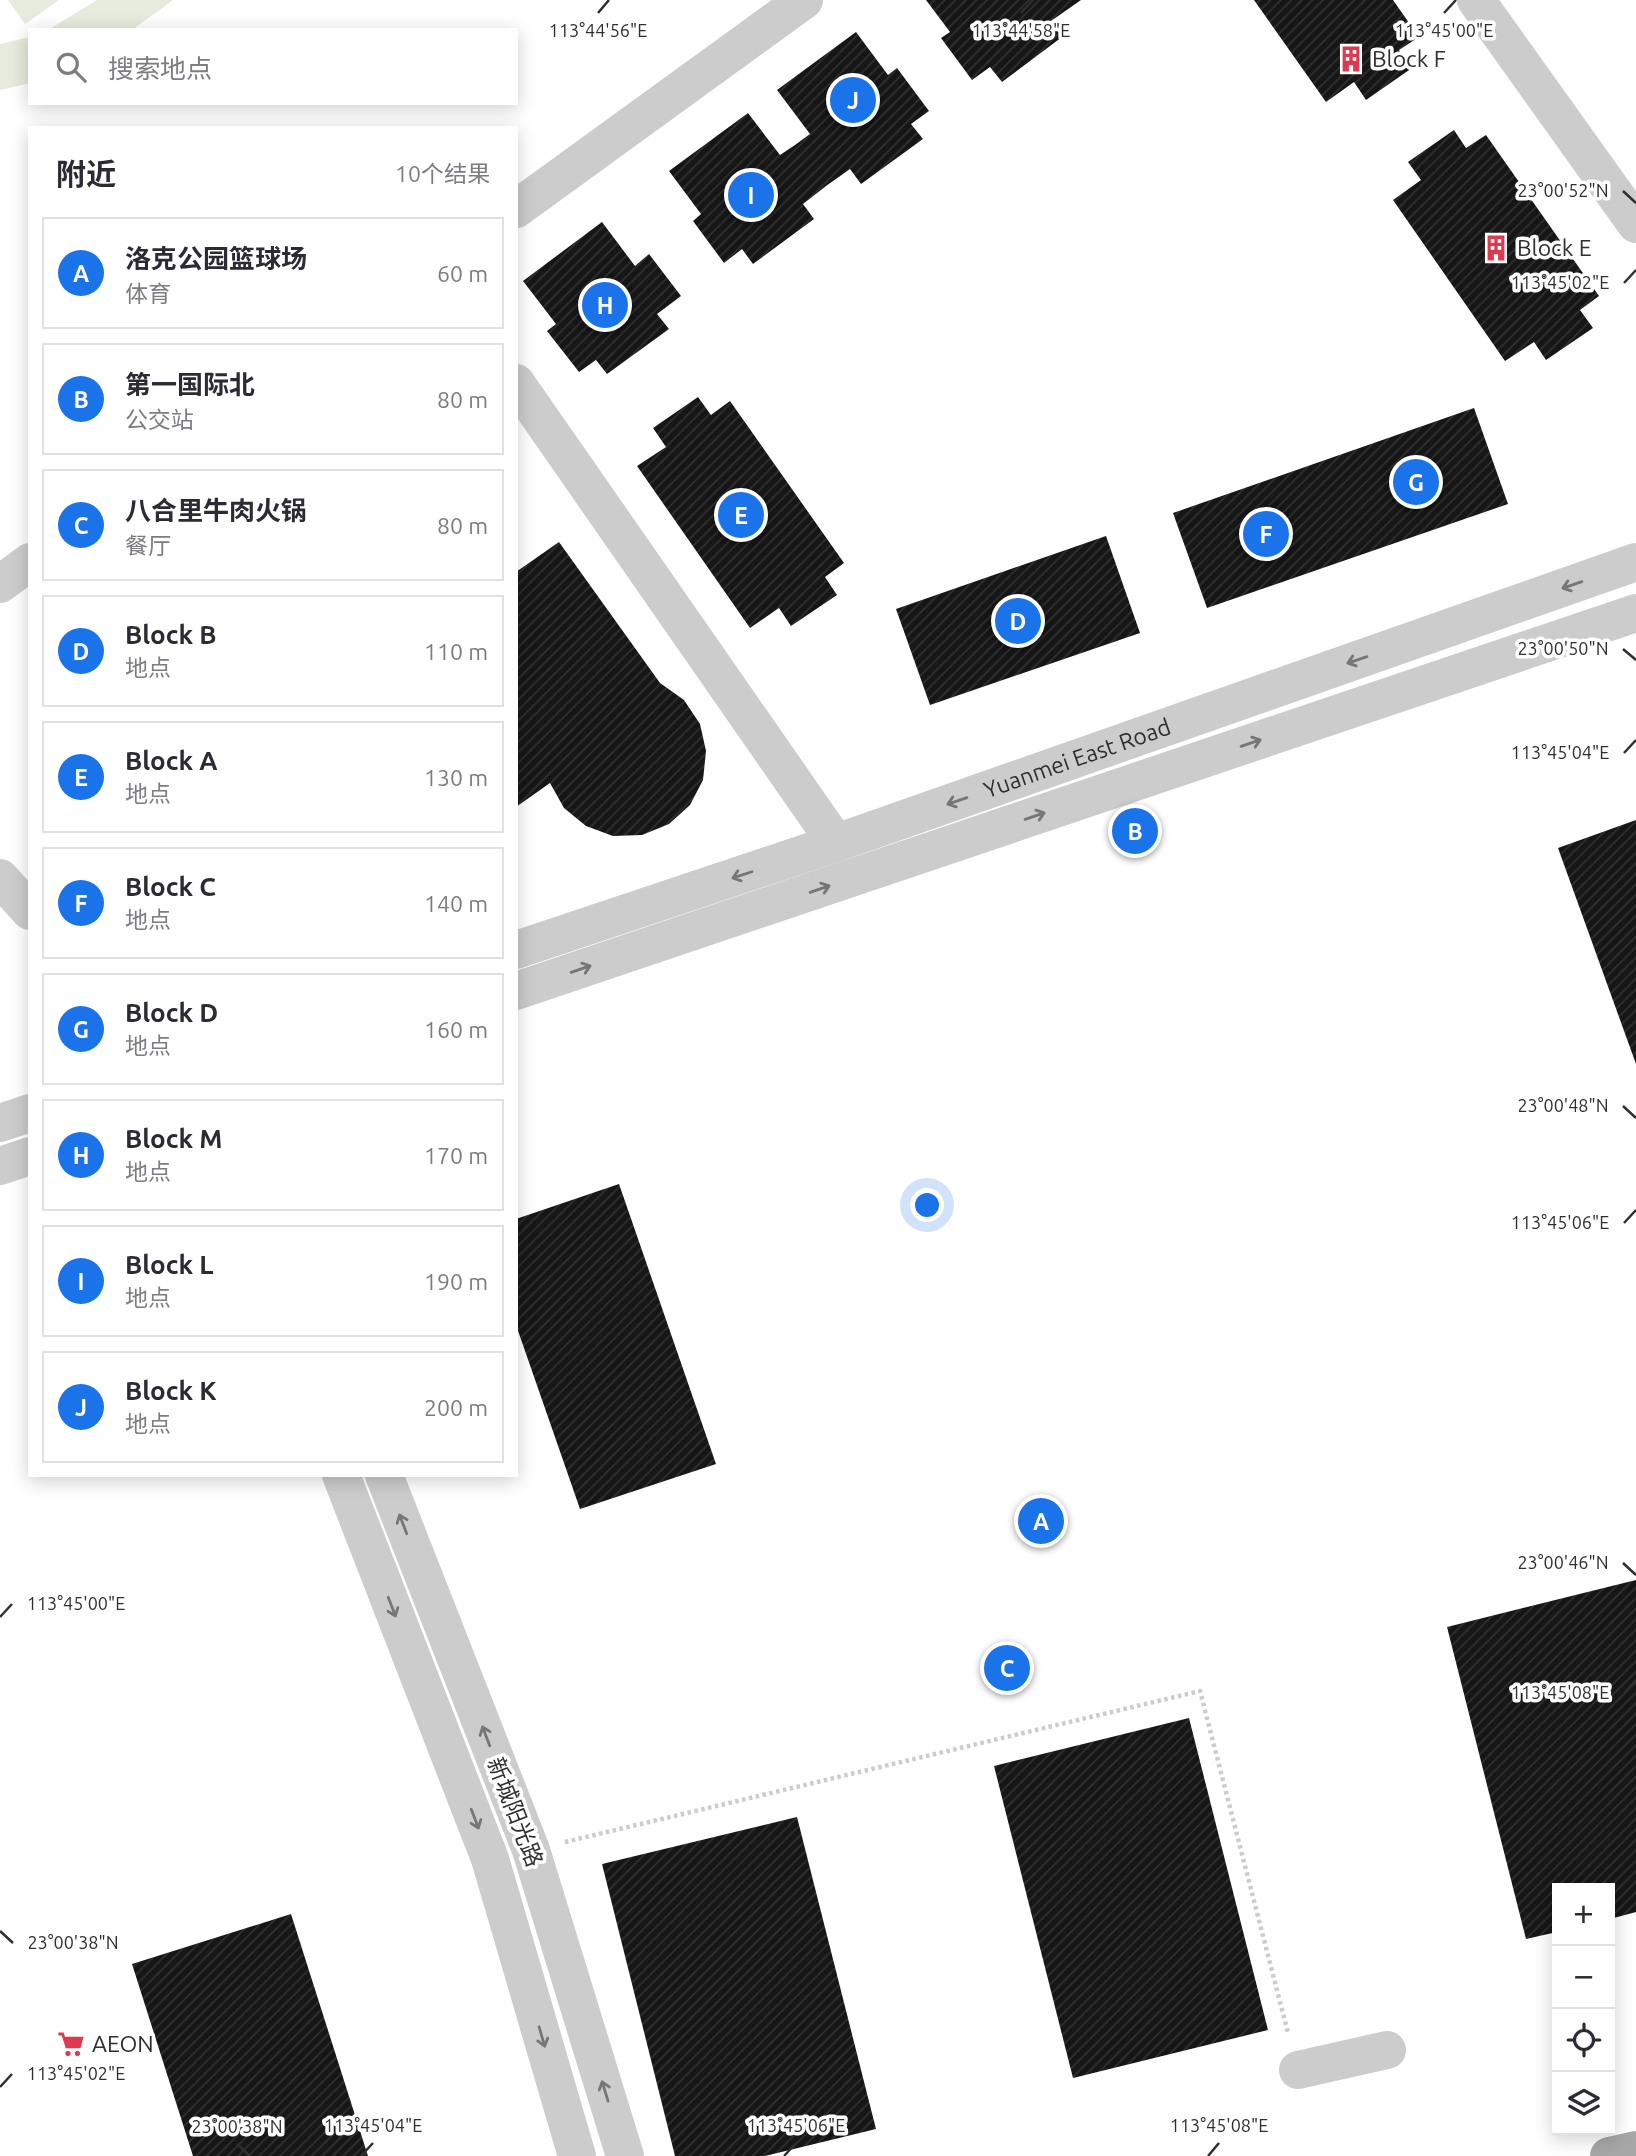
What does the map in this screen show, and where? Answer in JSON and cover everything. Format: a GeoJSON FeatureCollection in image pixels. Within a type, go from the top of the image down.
{"type":"FeatureCollection","features":[{"type":"Feature","properties":{"kind":"main road"},"geometry":{"type":"LineString","coordinates":[[1609,2156],[1636,2150]]}},
{"type":"Feature","properties":{"kind":"street"},"geometry":{"type":"LineString","coordinates":[[518,208],[804,0]]}},
{"type":"Feature","properties":{"kind":"street"},"geometry":{"type":"LineString","coordinates":[[1476,0],[1636,224]]}},
{"type":"Feature","properties":{"kind":"street"},"geometry":{"type":"LineString","coordinates":[[518,386],[836,844]]}},
{"type":"Feature","properties":{"kind":"street","name":"Yuanmei East Road"},"geometry":{"type":"LineString","coordinates":[[518,949],[836,844],[1636,562]]}},
{"type":"Feature","properties":{"kind":"street"},"geometry":{"type":"LineString","coordinates":[[0,584],[28,563]]}},
{"type":"Feature","properties":{"kind":"street","name":"Yuanmei East Road"},"geometry":{"type":"LineString","coordinates":[[518,990],[1636,613]]}},
{"type":"Feature","properties":{"kind":"street"},"geometry":{"type":"LineString","coordinates":[[0,878],[28,909]]}},
{"type":"Feature","properties":{"kind":"street"},"geometry":{"type":"LineString","coordinates":[[0,1123],[28,1114]]}},
{"type":"Feature","properties":{"kind":"street"},"geometry":{"type":"LineString","coordinates":[[0,1166],[28,1157]]}},
{"type":"Feature","properties":{"kind":"street","name":"新城阳光路"},"geometry":{"type":"LineString","coordinates":[[342,1477],[490,1859],[577,2156]]}},
{"type":"Feature","properties":{"kind":"street","name":"新城阳光路"},"geometry":{"type":"LineString","coordinates":[[385,1477],[531,1850],[625,2156]]}},
{"type":"Feature","properties":{"kind":"street"},"geometry":{"type":"LineString","coordinates":[[1298,2070],[1387,2050]]}},
{"type":"Feature","properties":{"kind":"path"},"geometry":{"type":"LineString","coordinates":[[531,1850],[1200,1691],[1298,2070]]}},
{"type":"Feature","properties":{"kind":"shaded area"},"geometry":{"type":"Polygon","coordinates":[[[8,0],[59,0],[25,24],[8,0]]]}},
{"type":"Feature","properties":{"kind":"shaded area"},"geometry":{"type":"Polygon","coordinates":[[[97,0],[173,0],[135,28],[51,28],[97,0]]]}},
{"type":"Feature","properties":{"kind":"shaded area"},"geometry":{"type":"Polygon","coordinates":[[[28,37],[28,83],[0,90],[0,44],[28,37]]]}},
{"type":"Feature","properties":{"kind":"building"},"geometry":{"type":"Polygon","coordinates":[[[926,0],[1081,0],[1051,21],[1062,37],[1002,82],[990,67],[972,80],[941,38],[950,32],[926,0]]]}},
{"type":"Feature","properties":{"kind":"building","name":"Block F"},"geometry":{"type":"Polygon","coordinates":[[[1254,0],[1393,0],[1419,37],[1399,50],[1412,68],[1366,100],[1354,82],[1326,102],[1254,0]]]}},
{"type":"Feature","properties":{"kind":"building"},"geometry":{"type":"Polygon","coordinates":[[[856,32],[888,75],[897,68],[929,111],[911,124],[923,139],[861,184],[850,169],[826,186],[803,204],[814,219],[753,264],[742,249],[724,263],[693,221],[701,214],[669,171],[748,113],[780,155],[810,134],[777,90],[856,32]]]}},
{"type":"Feature","properties":{"kind":"building","name":"Block E"},"geometry":{"type":"Polygon","coordinates":[[[1454,130],[1466,148],[1486,135],[1599,296],[1580,310],[1593,328],[1546,360],[1534,342],[1505,361],[1393,200],[1421,180],[1408,162],[1454,130]]]}},
{"type":"Feature","properties":{"kind":"building"},"geometry":{"type":"Polygon","coordinates":[[[602,222],[635,266],[649,254],[681,296],[657,314],[669,329],[607,374],[596,360],[579,372],[547,331],[556,324],[523,281],[602,222]]]}},
{"type":"Feature","properties":{"kind":"building"},"geometry":{"type":"Polygon","coordinates":[[[698,397],[711,415],[730,401],[844,563],[825,577],[837,595],[791,626],[779,608],[750,628],[637,466],[666,447],[653,428],[698,397]]]}},
{"type":"Feature","properties":{"kind":"building"},"geometry":{"type":"Polygon","coordinates":[[[1474,408],[1508,504],[1207,608],[1173,513],[1474,408]]]}},
{"type":"Feature","properties":{"kind":"building"},"geometry":{"type":"Polygon","coordinates":[[[1106,536],[1140,633],[930,705],[896,609],[1106,536]]]}},
{"type":"Feature","properties":{"kind":"building"},"geometry":{"type":"Polygon","coordinates":[[[559,542],[660,683],[684,700],[700,724],[706,751],[703,780],[690,805],[669,824],[642,835],[613,836],[586,826],[564,808],[550,783],[518,806],[518,571],[559,542]]]}},
{"type":"Feature","properties":{"kind":"building"},"geometry":{"type":"Polygon","coordinates":[[[1636,820],[1636,1064],[1558,848],[1636,820]]]}},
{"type":"Feature","properties":{"kind":"building"},"geometry":{"type":"Polygon","coordinates":[[[619,1184],[716,1464],[580,1509],[518,1331],[518,1218],[619,1184]]]}},
{"type":"Feature","properties":{"kind":"building"},"geometry":{"type":"Polygon","coordinates":[[[1636,1580],[1636,1912],[1615,1918],[1615,1883],[1552,1883],[1552,1933],[1526,1939],[1447,1627],[1636,1580]]]}},
{"type":"Feature","properties":{"kind":"building"},"geometry":{"type":"Polygon","coordinates":[[[1189,1718],[1268,2030],[1073,2078],[994,1766],[1189,1718]]]}},
{"type":"Feature","properties":{"kind":"building"},"geometry":{"type":"Polygon","coordinates":[[[797,1817],[876,2129],[765,2156],[675,2156],[602,1864],[797,1817]]]}},
{"type":"Feature","properties":{"kind":"building"},"geometry":{"type":"Polygon","coordinates":[[[291,1914],[368,2156],[193,2156],[132,1964],[291,1914]]]}},
{"type":"Feature","properties":{"kind":"place","name":"Block F"},"geometry":{"type":"Point","coordinates":[1351,59]}},
{"type":"Feature","properties":{"kind":"place","name":"Block K"},"geometry":{"type":"Point","coordinates":[853,100]}},
{"type":"Feature","properties":{"kind":"place","name":"Block L"},"geometry":{"type":"Point","coordinates":[751,195]}},
{"type":"Feature","properties":{"kind":"place","name":"Block E"},"geometry":{"type":"Point","coordinates":[1496,248]}},
{"type":"Feature","properties":{"kind":"place","name":"Block M"},"geometry":{"type":"Point","coordinates":[605,305]}},
{"type":"Feature","properties":{"kind":"place","name":"Block D"},"geometry":{"type":"Point","coordinates":[1416,482]}},
{"type":"Feature","properties":{"kind":"place","name":"Block A"},"geometry":{"type":"Point","coordinates":[741,515]}},
{"type":"Feature","properties":{"kind":"place","name":"Block C"},"geometry":{"type":"Point","coordinates":[1266,534]}},
{"type":"Feature","properties":{"kind":"place","name":"Block B"},"geometry":{"type":"Point","coordinates":[1018,621]}},
{"type":"Feature","properties":{"kind":"place","name":"第一国际北"},"geometry":{"type":"Point","coordinates":[1135,831]}},
{"type":"Feature","properties":{"kind":"place","name":"洛克公园篮球场"},"geometry":{"type":"Point","coordinates":[1041,1521]}},
{"type":"Feature","properties":{"kind":"place","name":"八合里牛肉火锅"},"geometry":{"type":"Point","coordinates":[1007,1668]}},
{"type":"Feature","properties":{"kind":"place","name":"AEON"},"geometry":{"type":"Point","coordinates":[71,2044]}}]}
